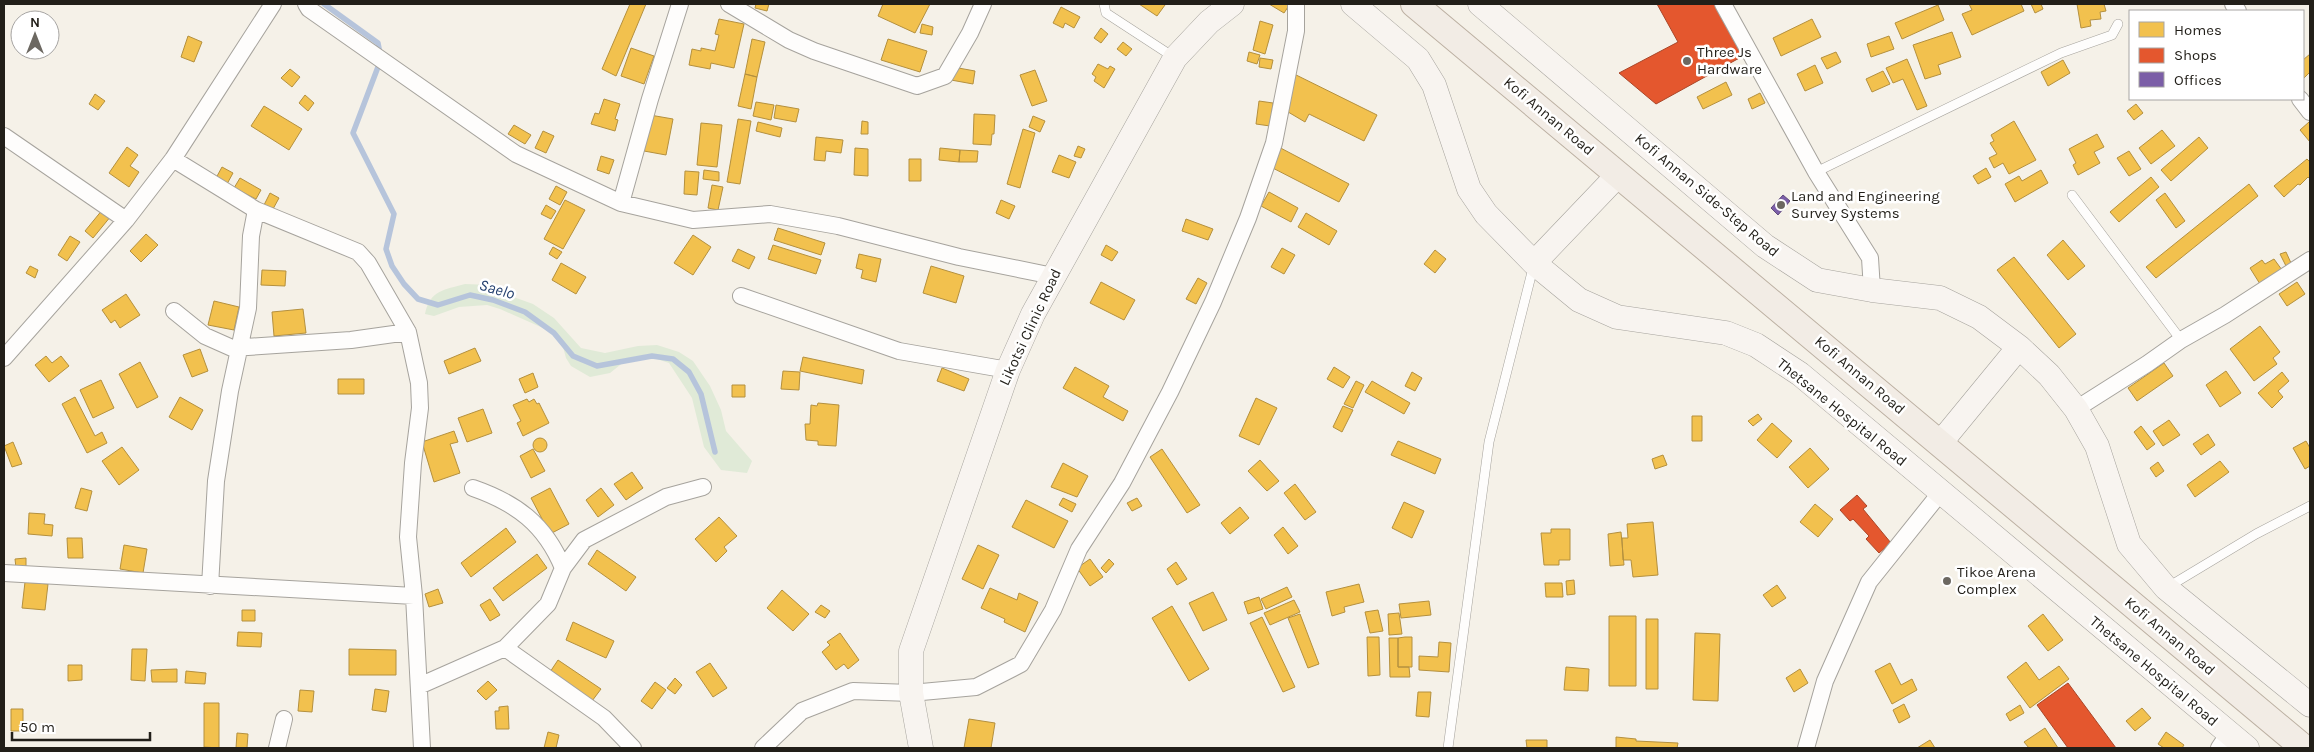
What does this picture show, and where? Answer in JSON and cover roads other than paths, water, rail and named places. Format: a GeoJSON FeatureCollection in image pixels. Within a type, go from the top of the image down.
{"type":"FeatureCollection","features":[{"type":"Feature","properties":{"kind":"main road","name":"Kofi Annan Road"},"geometry":{"type":"LineString","coordinates":[[1414,4],[1941,442],[2304,748]]}},
{"type":"Feature","properties":{"kind":"street"},"geometry":{"type":"LineString","coordinates":[[4,358],[126,220],[173,159],[273,4]]}},
{"type":"Feature","properties":{"kind":"street"},"geometry":{"type":"LineString","coordinates":[[306,4],[309,9],[516,154],[621,202],[693,220],[770,214],[838,226],[959,257],[1053,276]]}},
{"type":"Feature","properties":{"kind":"street"},"geometry":{"type":"LineString","coordinates":[[621,202],[650,99],[680,4]]}},
{"type":"Feature","properties":{"kind":"street"},"geometry":{"type":"LineString","coordinates":[[728,4],[805,47],[917,86],[945,76],[970,33],[983,4]]}},
{"type":"Feature","properties":{"kind":"street","name":"Likotsi Clinic Road"},"geometry":{"type":"LineString","coordinates":[[921,748],[911,693],[911,651],[1008,370],[1053,276],[1175,58],[1209,22],[1232,4]]}},
{"type":"Feature","properties":{"kind":"street"},"geometry":{"type":"LineString","coordinates":[[764,748],[802,712],[854,691],[911,693],[976,687],[1021,664],[1053,610],[1079,549],[1122,483],[1170,392],[1213,302],[1248,218],[1274,143],[1296,32],[1296,4]]}},
{"type":"Feature","properties":{"kind":"street","name":"Thetsane Hospital Road"},"geometry":{"type":"LineString","coordinates":[[1353,4],[1418,59],[1434,85],[1469,189],[1486,214],[1534,264],[1579,300],[1617,317],[1726,333],[1756,345],[1800,374],[1941,492],[2224,741],[2247,748]]}},
{"type":"Feature","properties":{"kind":"street","name":"Kofi Annan Side-Step Road"},"geometry":{"type":"LineString","coordinates":[[1480,4],[1765,246],[1818,280],[1872,290],[1940,298],[1979,317],[2018,347],[2049,375],[2076,409],[2096,446],[2129,544],[2166,588],[2310,705]]}},
{"type":"Feature","properties":{"kind":"street"},"geometry":{"type":"LineString","coordinates":[[1723,4],[1816,172],[1870,258],[1872,290]]}},
{"type":"Feature","properties":{"kind":"street"},"geometry":{"type":"LineString","coordinates":[[2301,100],[2310,112]]}},
{"type":"Feature","properties":{"kind":"street"},"geometry":{"type":"LineString","coordinates":[[4,136],[126,220]]}},
{"type":"Feature","properties":{"kind":"street"},"geometry":{"type":"LineString","coordinates":[[173,159],[256,210],[358,252],[368,263],[408,332],[419,383],[420,408],[413,463],[408,537],[414,596],[422,748]]}},
{"type":"Feature","properties":{"kind":"street"},"geometry":{"type":"LineString","coordinates":[[1534,264],[1618,175]]}},
{"type":"Feature","properties":{"kind":"street"},"geometry":{"type":"LineString","coordinates":[[210,586],[216,481],[230,391],[241,348],[248,308],[251,236],[256,210]]}},
{"type":"Feature","properties":{"kind":"street"},"geometry":{"type":"LineString","coordinates":[[2076,409],[2148,364],[2181,340],[2310,260]]}},
{"type":"Feature","properties":{"kind":"street"},"geometry":{"type":"LineString","coordinates":[[741,296],[898,351],[1008,370]]}},
{"type":"Feature","properties":{"kind":"street"},"geometry":{"type":"LineString","coordinates":[[174,311],[205,336],[232,348],[351,340],[408,332]]}},
{"type":"Feature","properties":{"kind":"street"},"geometry":{"type":"LineString","coordinates":[[1941,442],[2018,347]]}},
{"type":"Feature","properties":{"kind":"street"},"geometry":{"type":"LineString","coordinates":[[419,686],[505,648],[548,604],[563,568],[584,540],[666,497],[703,487]]}},
{"type":"Feature","properties":{"kind":"street"},"geometry":{"type":"LineString","coordinates":[[473,488],[498,496],[530,517],[555,548],[563,568]]}},
{"type":"Feature","properties":{"kind":"street"},"geometry":{"type":"LineString","coordinates":[[1806,748],[1825,681],[1869,582],[1941,492]]}},
{"type":"Feature","properties":{"kind":"street"},"geometry":{"type":"LineString","coordinates":[[4,573],[414,596]]}},
{"type":"Feature","properties":{"kind":"street"},"geometry":{"type":"LineString","coordinates":[[505,648],[604,718],[633,748]]}},
{"type":"Feature","properties":{"kind":"street"},"geometry":{"type":"LineString","coordinates":[[277,748],[284,719]]}},
{"type":"Feature","properties":{"kind":"lane"},"geometry":{"type":"LineString","coordinates":[[1104,4],[1106,13],[1175,58]]}},
{"type":"Feature","properties":{"kind":"lane"},"geometry":{"type":"LineString","coordinates":[[1816,172],[2061,53],[2112,34],[2118,24]]}},
{"type":"Feature","properties":{"kind":"lane"},"geometry":{"type":"LineString","coordinates":[[2072,195],[2181,340]]}},
{"type":"Feature","properties":{"kind":"lane"},"geometry":{"type":"LineString","coordinates":[[1448,748],[1488,442],[1534,264]]}},
{"type":"Feature","properties":{"kind":"lane"},"geometry":{"type":"LineString","coordinates":[[2166,588],[2256,534],[2310,506]]}},
{"type":"Feature","properties":{"kind":"waterway","name":"Saelo"},"geometry":{"type":"LineString","coordinates":[[324,4],[378,43],[381,59],[353,133],[394,214],[386,249],[392,266],[404,284],[418,299],[438,305],[470,295],[493,300],[525,312],[554,333],[573,356],[597,366],[652,356],[673,359],[689,372],[701,394],[715,452]]}},
{"type":"Feature","properties":{"kind":"place","name":"Three Js Hardware"},"geometry":{"type":"Point","coordinates":[1687,61]}},
{"type":"Feature","properties":{"kind":"place","name":"Land and Engineering Survey Systems"},"geometry":{"type":"Point","coordinates":[1781,205]}},
{"type":"Feature","properties":{"kind":"place","name":"Tikoe Arena Complex"},"geometry":{"type":"Point","coordinates":[1947,581]}}]}
